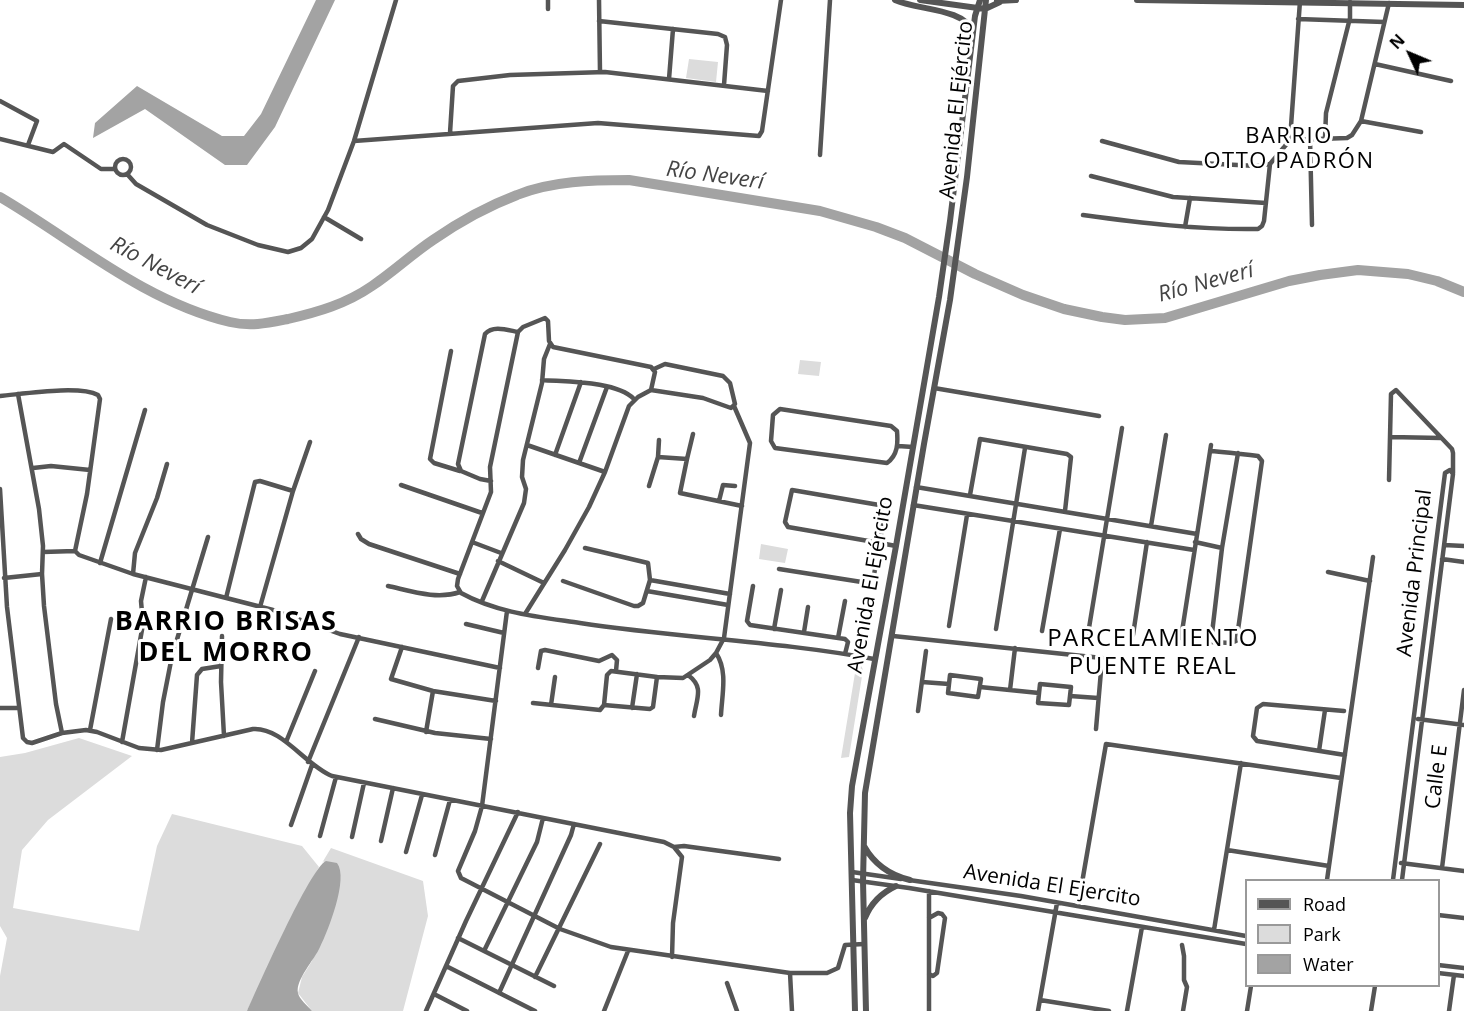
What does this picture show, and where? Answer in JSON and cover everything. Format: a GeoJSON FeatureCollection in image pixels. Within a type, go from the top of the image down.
{"type":"FeatureCollection","features":[{"type":"Feature","properties":{"kind":"street"},"geometry":{"type":"LineString","coordinates":[[127,174],[131,166],[124,159],[116,163],[115,169],[118,174],[127,174],[143,189],[207,225],[258,245],[288,252],[301,248],[312,239],[324,217],[354,141],[396,0]]}},
{"type":"Feature","properties":{"kind":"street"},"geometry":{"type":"LineString","coordinates":[[548,0],[548,9]]}},
{"type":"Feature","properties":{"kind":"street"},"geometry":{"type":"LineString","coordinates":[[598,0],[600,72]]}},
{"type":"Feature","properties":{"kind":"street"},"geometry":{"type":"LineString","coordinates":[[354,141],[598,123],[624,123],[759,136],[762,131],[781,0]]}},
{"type":"Feature","properties":{"kind":"street"},"geometry":{"type":"LineString","coordinates":[[820,155],[830,0]]}},
{"type":"Feature","properties":{"kind":"street"},"geometry":{"type":"LineString","coordinates":[[895,0],[956,15],[970,26],[973,35]]}},
{"type":"Feature","properties":{"kind":"street"},"geometry":{"type":"LineString","coordinates":[[920,0],[985,9],[1000,2]]}},
{"type":"Feature","properties":{"kind":"street"},"geometry":{"type":"LineString","coordinates":[[979,0],[1000,2],[1016,0]]}},
{"type":"Feature","properties":{"kind":"street","name":"Avenida El Ejército"},"geometry":{"type":"LineString","coordinates":[[855,1011],[850,813],[852,786],[939,297],[979,0]]}},
{"type":"Feature","properties":{"kind":"street","name":"Avenida El Ejército"},"geometry":{"type":"LineString","coordinates":[[866,1011],[862,881],[865,793],[950,300],[971,144],[986,0]]}},
{"type":"Feature","properties":{"kind":"street"},"geometry":{"type":"LineString","coordinates":[[1137,0],[1374,1],[1464,5]]}},
{"type":"Feature","properties":{"kind":"street"},"geometry":{"type":"LineString","coordinates":[[1083,215],[1213,230],[1258,229],[1262,226],[1270,164],[1290,140],[1300,2]]}},
{"type":"Feature","properties":{"kind":"street"},"geometry":{"type":"LineString","coordinates":[[1325,138],[1326,113],[1349,20],[1350,2]]}},
{"type":"Feature","properties":{"kind":"street"},"geometry":{"type":"LineString","coordinates":[[1290,140],[1347,138],[1352,135],[1361,121],[1389,3]]}},
{"type":"Feature","properties":{"kind":"street"},"geometry":{"type":"LineString","coordinates":[[1298,19],[1384,22]]}},
{"type":"Feature","properties":{"kind":"street"},"geometry":{"type":"LineString","coordinates":[[599,21],[718,34],[725,37],[727,45],[724,85]]}},
{"type":"Feature","properties":{"kind":"street"},"geometry":{"type":"LineString","coordinates":[[669,79],[673,29]]}},
{"type":"Feature","properties":{"kind":"street"},"geometry":{"type":"LineString","coordinates":[[1375,64],[1451,81]]}},
{"type":"Feature","properties":{"kind":"street"},"geometry":{"type":"LineString","coordinates":[[450,133],[451,95],[453,86],[458,81],[510,75],[600,72],[768,91]]}},
{"type":"Feature","properties":{"kind":"street"},"geometry":{"type":"LineString","coordinates":[[0,101],[37,121],[28,145]]}},
{"type":"Feature","properties":{"kind":"street"},"geometry":{"type":"LineString","coordinates":[[1361,121],[1421,132]]}},
{"type":"Feature","properties":{"kind":"street"},"geometry":{"type":"LineString","coordinates":[[1310,138],[1312,225]]}},
{"type":"Feature","properties":{"kind":"street"},"geometry":{"type":"LineString","coordinates":[[0,139],[53,152],[64,144],[101,169],[115,169]]}},
{"type":"Feature","properties":{"kind":"street"},"geometry":{"type":"LineString","coordinates":[[1102,141],[1179,162],[1257,166],[1270,164]]}},
{"type":"Feature","properties":{"kind":"street"},"geometry":{"type":"LineString","coordinates":[[960,143],[971,144]]}},
{"type":"Feature","properties":{"kind":"street"},"geometry":{"type":"LineString","coordinates":[[1091,176],[1173,197],[1266,203]]}},
{"type":"Feature","properties":{"kind":"street"},"geometry":{"type":"LineString","coordinates":[[1185,227],[1190,198]]}},
{"type":"Feature","properties":{"kind":"street"},"geometry":{"type":"LineString","coordinates":[[324,217],[361,239]]}},
{"type":"Feature","properties":{"kind":"street"},"geometry":{"type":"LineString","coordinates":[[460,592],[457,586],[460,574],[491,492],[490,467],[518,332],[525,326],[547,319],[550,344],[544,359],[542,380],[522,465],[526,489],[524,504],[482,601]]}},
{"type":"Feature","properties":{"kind":"street"},"geometry":{"type":"LineString","coordinates":[[460,471],[458,464],[485,334],[494,328],[518,332]]}},
{"type":"Feature","properties":{"kind":"street"},"geometry":{"type":"LineString","coordinates":[[533,703],[597,711],[604,705],[608,675],[611,671],[683,678],[716,653],[724,638],[750,443],[734,406],[735,397],[726,377],[665,364],[654,369],[560,349],[550,344]]}},
{"type":"Feature","properties":{"kind":"street"},"geometry":{"type":"LineString","coordinates":[[451,351],[430,459],[434,464],[490,481]]}},
{"type":"Feature","properties":{"kind":"street"},"geometry":{"type":"LineString","coordinates":[[651,390],[654,369]]}},
{"type":"Feature","properties":{"kind":"street"},"geometry":{"type":"LineString","coordinates":[[542,380],[581,382],[607,387],[626,392],[634,399]]}},
{"type":"Feature","properties":{"kind":"street"},"geometry":{"type":"LineString","coordinates":[[555,455],[581,382]]}},
{"type":"Feature","properties":{"kind":"street"},"geometry":{"type":"LineString","coordinates":[[579,463],[607,387]]}},
{"type":"Feature","properties":{"kind":"street"},"geometry":{"type":"LineString","coordinates":[[934,388],[1099,416]]}},
{"type":"Feature","properties":{"kind":"street"},"geometry":{"type":"LineString","coordinates":[[525,614],[589,507],[634,399],[651,390],[703,398],[732,408],[734,406]]}},
{"type":"Feature","properties":{"kind":"street"},"geometry":{"type":"LineString","coordinates":[[1389,480],[1391,394],[1396,390],[1454,453],[1453,474]]}},
{"type":"Feature","properties":{"kind":"street"},"geometry":{"type":"LineString","coordinates":[[0,396],[44,391],[94,393],[100,399],[75,551]]}},
{"type":"Feature","properties":{"kind":"street"},"geometry":{"type":"LineString","coordinates":[[18,394],[39,508],[43,552],[42,574],[56,704],[62,733]]}},
{"type":"Feature","properties":{"kind":"street"},"geometry":{"type":"LineString","coordinates":[[780,409],[891,426],[897,431],[898,446],[893,458],[887,463],[776,448],[771,441],[773,415],[780,409]]}},
{"type":"Feature","properties":{"kind":"street"},"geometry":{"type":"LineString","coordinates":[[100,563],[145,410]]}},
{"type":"Feature","properties":{"kind":"street"},"geometry":{"type":"LineString","coordinates":[[1088,634],[1122,428]]}},
{"type":"Feature","properties":{"kind":"street"},"geometry":{"type":"LineString","coordinates":[[693,434],[680,493],[742,506]]}},
{"type":"Feature","properties":{"kind":"street"},"geometry":{"type":"LineString","coordinates":[[1151,526],[1166,435]]}},
{"type":"Feature","properties":{"kind":"street"},"geometry":{"type":"LineString","coordinates":[[1390,437],[1442,438]]}},
{"type":"Feature","properties":{"kind":"street"},"geometry":{"type":"LineString","coordinates":[[970,495],[980,439],[1067,454],[1071,457],[1065,511]]}},
{"type":"Feature","properties":{"kind":"street"},"geometry":{"type":"LineString","coordinates":[[650,486],[658,457],[659,440]]}},
{"type":"Feature","properties":{"kind":"street"},"geometry":{"type":"LineString","coordinates":[[260,607],[309,442]]}},
{"type":"Feature","properties":{"kind":"street"},"geometry":{"type":"LineString","coordinates":[[527,445],[605,472]]}},
{"type":"Feature","properties":{"kind":"street"},"geometry":{"type":"LineString","coordinates":[[898,446],[913,447]]}},
{"type":"Feature","properties":{"kind":"street"},"geometry":{"type":"LineString","coordinates":[[996,629],[1025,448]]}},
{"type":"Feature","properties":{"kind":"street"},"geometry":{"type":"LineString","coordinates":[[1181,638],[1210,448],[1258,456],[1262,461],[1236,641],[1231,643],[1210,642],[1222,548],[1238,453]]}},
{"type":"Feature","properties":{"kind":"street"},"geometry":{"type":"LineString","coordinates":[[658,457],[687,459]]}},
{"type":"Feature","properties":{"kind":"street"},"geometry":{"type":"LineString","coordinates":[[134,574],[135,553],[157,498],[167,464]]}},
{"type":"Feature","properties":{"kind":"street"},"geometry":{"type":"LineString","coordinates":[[33,468],[51,466],[90,470]]}},
{"type":"Feature","properties":{"kind":"street","name":"Avenida Principal"},"geometry":{"type":"LineString","coordinates":[[1394,879],[1445,472],[1450,470],[1453,474],[1402,879]]}},
{"type":"Feature","properties":{"kind":"street"},"geometry":{"type":"LineString","coordinates":[[226,598],[255,482],[260,480],[293,491]]}},
{"type":"Feature","properties":{"kind":"street"},"geometry":{"type":"LineString","coordinates":[[401,485],[482,513]]}},
{"type":"Feature","properties":{"kind":"street"},"geometry":{"type":"LineString","coordinates":[[719,501],[723,485],[735,486]]}},
{"type":"Feature","properties":{"kind":"street"},"geometry":{"type":"LineString","coordinates":[[916,487],[1197,534]]}},
{"type":"Feature","properties":{"kind":"street"},"geometry":{"type":"LineString","coordinates":[[0,489],[4,578],[23,738],[27,742],[32,743],[62,733],[90,730],[139,748],[157,750],[262,729],[272,732],[286,742],[310,764],[336,777],[658,840],[674,847],[682,857],[674,917],[672,957]]}},
{"type":"Feature","properties":{"kind":"street"},"geometry":{"type":"LineString","coordinates":[[779,569],[872,582],[880,543],[885,506],[796,490],[791,492],[785,522],[788,527],[880,543],[896,546]]}},
{"type":"Feature","properties":{"kind":"street"},"geometry":{"type":"LineString","coordinates":[[914,505],[1194,550]]}},
{"type":"Feature","properties":{"kind":"street"},"geometry":{"type":"LineString","coordinates":[[949,626],[967,514]]}},
{"type":"Feature","properties":{"kind":"street"},"geometry":{"type":"LineString","coordinates":[[1042,631],[1060,529]]}},
{"type":"Feature","properties":{"kind":"street"},"geometry":{"type":"LineString","coordinates":[[358,534],[369,544],[460,574]]}},
{"type":"Feature","properties":{"kind":"street"},"geometry":{"type":"LineString","coordinates":[[157,750],[172,656],[208,537]]}},
{"type":"Feature","properties":{"kind":"street"},"geometry":{"type":"LineString","coordinates":[[472,542],[501,554]]}},
{"type":"Feature","properties":{"kind":"street"},"geometry":{"type":"LineString","coordinates":[[1196,542],[1222,548]]}},
{"type":"Feature","properties":{"kind":"street"},"geometry":{"type":"LineString","coordinates":[[1133,635],[1148,543]]}},
{"type":"Feature","properties":{"kind":"street"},"geometry":{"type":"LineString","coordinates":[[1444,545],[1464,546]]}},
{"type":"Feature","properties":{"kind":"street"},"geometry":{"type":"LineString","coordinates":[[563,581],[634,606],[643,603],[650,580],[648,563],[585,548]]}},
{"type":"Feature","properties":{"kind":"street"},"geometry":{"type":"LineString","coordinates":[[43,552],[75,551],[81,556],[134,574],[260,607],[340,634],[453,660],[500,668]]}},
{"type":"Feature","properties":{"kind":"street"},"geometry":{"type":"LineString","coordinates":[[1327,879],[1373,557]]}},
{"type":"Feature","properties":{"kind":"street"},"geometry":{"type":"LineString","coordinates":[[1442,559],[1464,562]]}},
{"type":"Feature","properties":{"kind":"street"},"geometry":{"type":"LineString","coordinates":[[498,561],[544,583]]}},
{"type":"Feature","properties":{"kind":"street"},"geometry":{"type":"LineString","coordinates":[[1328,572],[1370,581]]}},
{"type":"Feature","properties":{"kind":"street"},"geometry":{"type":"LineString","coordinates":[[4,578],[42,574]]}},
{"type":"Feature","properties":{"kind":"street"},"geometry":{"type":"LineString","coordinates":[[122,742],[142,624],[141,601],[146,577]]}},
{"type":"Feature","properties":{"kind":"street"},"geometry":{"type":"LineString","coordinates":[[650,580],[730,594]]}},
{"type":"Feature","properties":{"kind":"street"},"geometry":{"type":"LineString","coordinates":[[388,586],[432,595],[449,595],[460,592],[507,611],[607,627],[724,638],[874,659]]}},
{"type":"Feature","properties":{"kind":"street"},"geometry":{"type":"LineString","coordinates":[[753,586],[747,623],[847,640],[845,654]]}},
{"type":"Feature","properties":{"kind":"street"},"geometry":{"type":"LineString","coordinates":[[774,629],[781,590]]}},
{"type":"Feature","properties":{"kind":"street"},"geometry":{"type":"LineString","coordinates":[[647,591],[728,605]]}},
{"type":"Feature","properties":{"kind":"street"},"geometry":{"type":"LineString","coordinates":[[838,638],[845,601]]}},
{"type":"Feature","properties":{"kind":"street"},"geometry":{"type":"LineString","coordinates":[[804,633],[808,607]]}},
{"type":"Feature","properties":{"kind":"street"},"geometry":{"type":"LineString","coordinates":[[507,611],[482,806],[475,831],[458,873],[461,878],[560,929],[590,941],[628,951],[790,974],[834,972],[840,964],[845,945],[864,944]]}},
{"type":"Feature","properties":{"kind":"street"},"geometry":{"type":"LineString","coordinates":[[90,730],[111,619]]}},
{"type":"Feature","properties":{"kind":"street"},"geometry":{"type":"LineString","coordinates":[[466,624],[504,633]]}},
{"type":"Feature","properties":{"kind":"street"},"geometry":{"type":"LineString","coordinates":[[222,636],[224,736]]}},
{"type":"Feature","properties":{"kind":"street"},"geometry":{"type":"LineString","coordinates":[[892,636],[1101,658]]}},
{"type":"Feature","properties":{"kind":"street"},"geometry":{"type":"LineString","coordinates":[[291,825],[310,764],[359,637]]}},
{"type":"Feature","properties":{"kind":"street"},"geometry":{"type":"LineString","coordinates":[[402,647],[391,679],[433,691],[496,701]]}},
{"type":"Feature","properties":{"kind":"street"},"geometry":{"type":"LineString","coordinates":[[1010,690],[1015,648]]}},
{"type":"Feature","properties":{"kind":"street"},"geometry":{"type":"LineString","coordinates":[[538,668],[541,651],[545,650],[599,661],[612,655],[617,660],[616,671]]}},
{"type":"Feature","properties":{"kind":"street"},"geometry":{"type":"LineString","coordinates":[[918,711],[926,651]]}},
{"type":"Feature","properties":{"kind":"street"},"geometry":{"type":"LineString","coordinates":[[716,653],[724,672],[721,715]]}},
{"type":"Feature","properties":{"kind":"street"},"geometry":{"type":"LineString","coordinates":[[192,742],[196,675],[202,669],[221,666]]}},
{"type":"Feature","properties":{"kind":"street"},"geometry":{"type":"LineString","coordinates":[[286,742],[315,671]]}},
{"type":"Feature","properties":{"kind":"street"},"geometry":{"type":"LineString","coordinates":[[1096,729],[1101,671]]}},
{"type":"Feature","properties":{"kind":"street"},"geometry":{"type":"LineString","coordinates":[[632,708],[637,674]]}},
{"type":"Feature","properties":{"kind":"street"},"geometry":{"type":"LineString","coordinates":[[688,675],[698,682],[699,687],[694,716]]}},
{"type":"Feature","properties":{"kind":"street"},"geometry":{"type":"LineString","coordinates":[[950,675],[981,679],[980,687],[978,697],[948,693],[950,675]]}},
{"type":"Feature","properties":{"kind":"street"},"geometry":{"type":"LineString","coordinates":[[550,705],[555,677]]}},
{"type":"Feature","properties":{"kind":"street"},"geometry":{"type":"LineString","coordinates":[[604,705],[647,710],[652,707],[657,677]]}},
{"type":"Feature","properties":{"kind":"street"},"geometry":{"type":"LineString","coordinates":[[922,682],[949,684]]}},
{"type":"Feature","properties":{"kind":"street"},"geometry":{"type":"LineString","coordinates":[[1040,684],[1071,687],[1069,705],[1038,703],[1039,693],[1040,684]]}},
{"type":"Feature","properties":{"kind":"street"},"geometry":{"type":"LineString","coordinates":[[980,687],[1039,693]]}},
{"type":"Feature","properties":{"kind":"street","name":"Calle E"},"geometry":{"type":"LineString","coordinates":[[1442,868],[1462,724],[1464,690]]}},
{"type":"Feature","properties":{"kind":"street"},"geometry":{"type":"LineString","coordinates":[[426,732],[433,691]]}},
{"type":"Feature","properties":{"kind":"street"},"geometry":{"type":"LineString","coordinates":[[1070,696],[1098,698]]}},
{"type":"Feature","properties":{"kind":"street"},"geometry":{"type":"LineString","coordinates":[[1344,711],[1263,704],[1257,708],[1253,736],[1254,740],[1345,755]]}},
{"type":"Feature","properties":{"kind":"street"},"geometry":{"type":"LineString","coordinates":[[0,708],[19,708]]}},
{"type":"Feature","properties":{"kind":"street"},"geometry":{"type":"LineString","coordinates":[[1319,751],[1326,710]]}},
{"type":"Feature","properties":{"kind":"street"},"geometry":{"type":"LineString","coordinates":[[1413,718],[1462,724]]}},
{"type":"Feature","properties":{"kind":"street"},"geometry":{"type":"LineString","coordinates":[[375,719],[426,732],[491,740]]}},
{"type":"Feature","properties":{"kind":"street"},"geometry":{"type":"LineString","coordinates":[[1078,906],[1106,744],[1341,778]]}},
{"type":"Feature","properties":{"kind":"street"},"geometry":{"type":"LineString","coordinates":[[1214,930],[1241,763]]}},
{"type":"Feature","properties":{"kind":"street"},"geometry":{"type":"LineString","coordinates":[[320,836],[336,777]]}},
{"type":"Feature","properties":{"kind":"street"},"geometry":{"type":"LineString","coordinates":[[352,837],[364,783]]}},
{"type":"Feature","properties":{"kind":"street"},"geometry":{"type":"LineString","coordinates":[[381,841],[393,788]]}},
{"type":"Feature","properties":{"kind":"street"},"geometry":{"type":"LineString","coordinates":[[406,852],[422,795]]}},
{"type":"Feature","properties":{"kind":"street"},"geometry":{"type":"LineString","coordinates":[[435,855],[450,800]]}},
{"type":"Feature","properties":{"kind":"street"},"geometry":{"type":"LineString","coordinates":[[426,1011],[518,812]]}},
{"type":"Feature","properties":{"kind":"street"},"geometry":{"type":"LineString","coordinates":[[484,951],[537,842],[543,818]]}},
{"type":"Feature","properties":{"kind":"street"},"geometry":{"type":"LineString","coordinates":[[499,993],[574,824]]}},
{"type":"Feature","properties":{"kind":"street"},"geometry":{"type":"LineString","coordinates":[[535,977],[600,844]]}},
{"type":"Feature","properties":{"kind":"street"},"geometry":{"type":"LineString","coordinates":[[863,845],[882,868],[900,878],[910,880]]}},
{"type":"Feature","properties":{"kind":"street"},"geometry":{"type":"LineString","coordinates":[[674,847],[684,846],[779,860]]}},
{"type":"Feature","properties":{"kind":"street"},"geometry":{"type":"LineString","coordinates":[[1227,850],[1329,866]]}},
{"type":"Feature","properties":{"kind":"street"},"geometry":{"type":"LineString","coordinates":[[852,855],[857,862],[863,858]]}},
{"type":"Feature","properties":{"kind":"street"},"geometry":{"type":"LineString","coordinates":[[1396,862],[1464,871]]}},
{"type":"Feature","properties":{"kind":"street","name":"Avenida El Ejercito"},"geometry":{"type":"LineString","coordinates":[[852,872],[1078,906],[1245,936]]}},
{"type":"Feature","properties":{"kind":"street","name":"Avenida El Ejercito"},"geometry":{"type":"LineString","coordinates":[[852,880],[1245,944]]}},
{"type":"Feature","properties":{"kind":"street"},"geometry":{"type":"LineString","coordinates":[[864,921],[873,904],[896,886]]}},
{"type":"Feature","properties":{"kind":"street"},"geometry":{"type":"LineString","coordinates":[[929,891],[929,1011]]}},
{"type":"Feature","properties":{"kind":"street"},"geometry":{"type":"LineString","coordinates":[[1038,1011],[1057,903]]}},
{"type":"Feature","properties":{"kind":"street"},"geometry":{"type":"LineString","coordinates":[[929,918],[934,913],[942,914],[945,918],[937,973],[933,976],[929,974]]}},
{"type":"Feature","properties":{"kind":"street"},"geometry":{"type":"LineString","coordinates":[[1440,915],[1464,918]]}},
{"type":"Feature","properties":{"kind":"street"},"geometry":{"type":"LineString","coordinates":[[1127,1011],[1142,927]]}},
{"type":"Feature","properties":{"kind":"street"},"geometry":{"type":"LineString","coordinates":[[458,938],[554,986]]}},
{"type":"Feature","properties":{"kind":"street"},"geometry":{"type":"LineString","coordinates":[[1182,945],[1184,980],[1187,987],[1183,1011]]}},
{"type":"Feature","properties":{"kind":"street"},"geometry":{"type":"LineString","coordinates":[[604,1011],[628,951]]}},
{"type":"Feature","properties":{"kind":"street"},"geometry":{"type":"LineString","coordinates":[[1440,965],[1462,967],[1462,976],[1440,973]]}},
{"type":"Feature","properties":{"kind":"street"},"geometry":{"type":"LineString","coordinates":[[446,966],[536,1011]]}},
{"type":"Feature","properties":{"kind":"street"},"geometry":{"type":"LineString","coordinates":[[790,974],[792,1011]]}},
{"type":"Feature","properties":{"kind":"street"},"geometry":{"type":"LineString","coordinates":[[1449,1011],[1454,975]]}},
{"type":"Feature","properties":{"kind":"street"},"geometry":{"type":"LineString","coordinates":[[727,982],[737,1011]]}},
{"type":"Feature","properties":{"kind":"street"},"geometry":{"type":"LineString","coordinates":[[1247,1011],[1251,987]]}},
{"type":"Feature","properties":{"kind":"street"},"geometry":{"type":"LineString","coordinates":[[1371,1011],[1375,987]]}},
{"type":"Feature","properties":{"kind":"street"},"geometry":{"type":"LineString","coordinates":[[434,994],[467,1011]]}},
{"type":"Feature","properties":{"kind":"street"},"geometry":{"type":"LineString","coordinates":[[1040,1000],[1109,1011]]}},
{"type":"Feature","properties":{"kind":"green space"},"geometry":{"type":"Polygon","coordinates":[[[689,59],[718,62],[716,82],[686,78],[689,59]]]}},
{"type":"Feature","properties":{"kind":"green space"},"geometry":{"type":"Polygon","coordinates":[[[800,360],[821,362],[819,376],[798,374],[800,360]]]}},
{"type":"Feature","properties":{"kind":"green space"},"geometry":{"type":"Polygon","coordinates":[[[761,544],[788,549],[785,563],[759,559],[761,544]]]}},
{"type":"Feature","properties":{"kind":"green space"},"geometry":{"type":"Polygon","coordinates":[[[851,662],[860,662],[863,670],[849,757],[841,758],[856,667],[851,662]]]}},
{"type":"Feature","properties":{"kind":"green space"},"geometry":{"type":"Polygon","coordinates":[[[79,738],[132,756],[48,820],[22,850],[13,908],[139,931],[157,846],[172,814],[302,846],[319,867],[300,900],[247,1011],[0,1011],[0,976],[7,938],[0,926],[0,757],[25,753],[79,738]]]}},
{"type":"Feature","properties":{"kind":"green space"},"geometry":{"type":"Polygon","coordinates":[[[331,848],[423,881],[428,916],[403,1011],[312,1011],[298,993],[302,977],[312,961],[324,861],[322,863],[331,848]]]}},
{"type":"Feature","properties":{"kind":"water"},"geometry":{"type":"Polygon","coordinates":[[[316,0],[335,0],[275,127],[247,165],[225,165],[145,109],[93,138],[95,123],[137,86],[222,136],[244,136],[261,114],[316,0]]]}},
{"type":"Feature","properties":{"kind":"water"},"geometry":{"type":"Polygon","coordinates":[[[326,861],[337,863],[341,880],[328,929],[299,982],[300,998],[312,1011],[247,1011],[308,884],[318,868],[326,861]]]}},
{"type":"Feature","properties":{"kind":"waterway","name":"Río Neverí"},"geometry":{"type":"LineString","coordinates":[[0,197],[139,285],[198,312],[245,324],[266,323],[299,316],[332,307],[352,298],[380,281],[443,233],[506,199],[544,187],[601,180],[629,180],[820,211],[905,238],[975,274],[1023,295],[1064,309],[1125,320],[1165,318],[1289,281],[1358,270],[1408,274],[1437,281],[1464,292]]}},
{"type":"Feature","properties":{"kind":"district","name":"BARRIO OTTO PADRÓN"},"geometry":{"type":"Point","coordinates":[1289,150]}},
{"type":"Feature","properties":{"kind":"district","name":"BARRIO BRISAS DEL MORRO"},"geometry":{"type":"Point","coordinates":[226,638]}},
{"type":"Feature","properties":{"kind":"district","name":"PARCELAMIENTO PUENTE REAL"},"geometry":{"type":"Point","coordinates":[1153,653]}}]}
